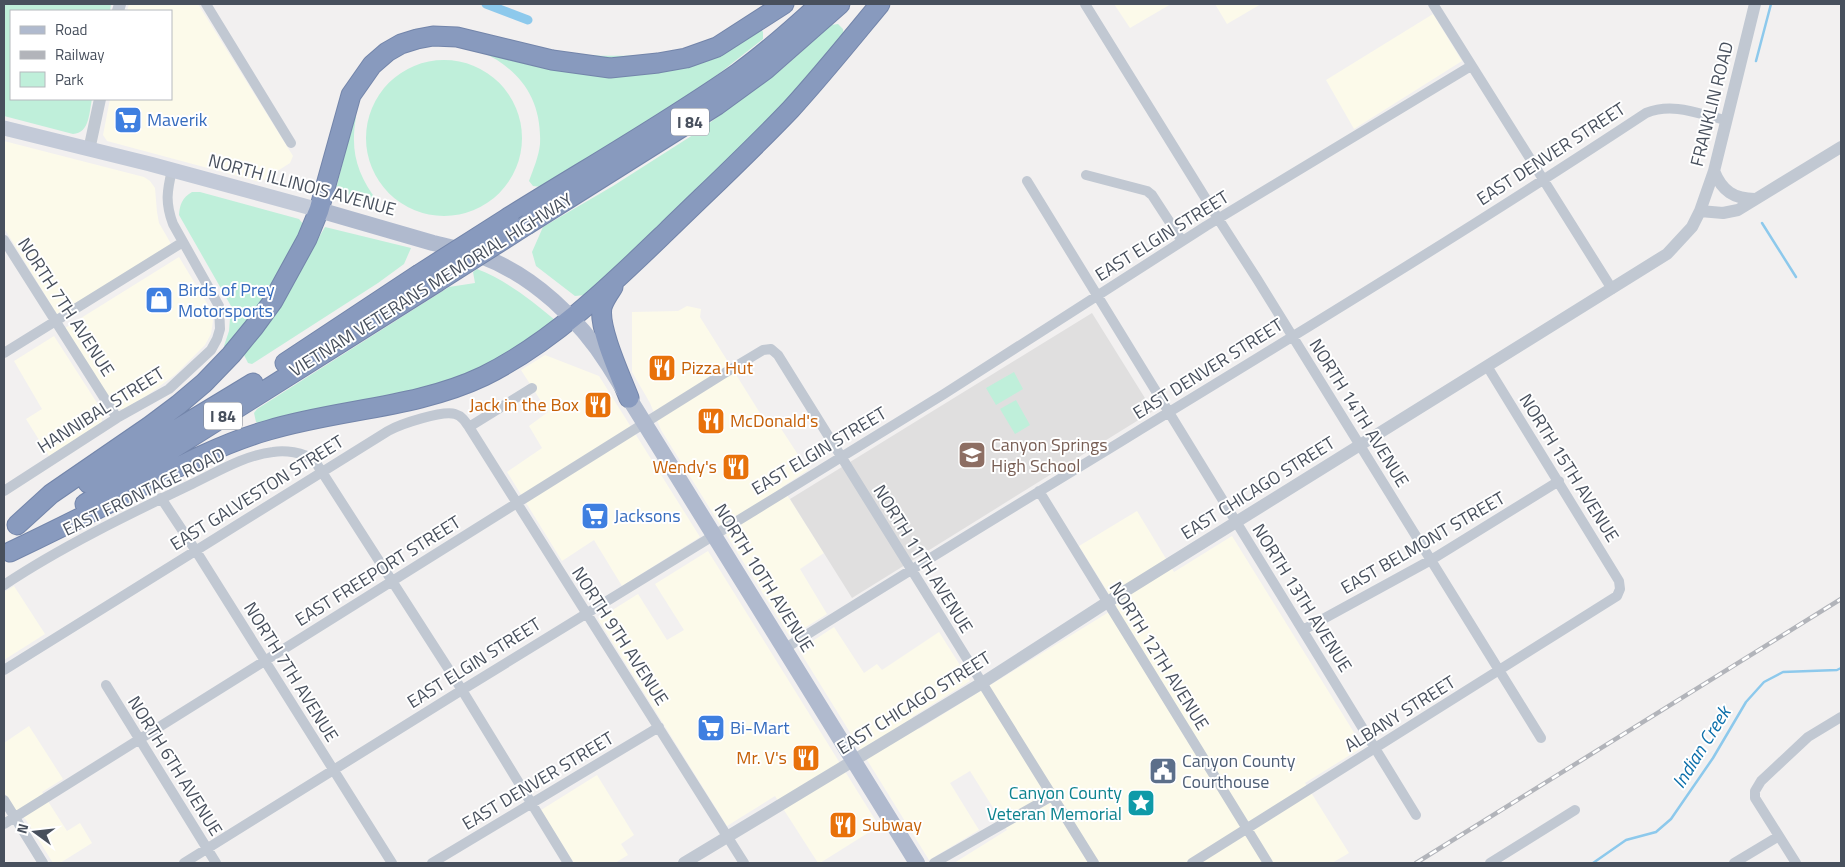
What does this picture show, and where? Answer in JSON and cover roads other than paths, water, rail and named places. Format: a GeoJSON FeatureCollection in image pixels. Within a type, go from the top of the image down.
{"type":"FeatureCollection","features":[{"type":"Feature","properties":{"kind":"highway"},"geometry":{"type":"LineString","coordinates":[[10,530],[51,494],[178,405],[204,383],[231,355],[273,301],[303,246],[319,210],[351,95],[372,65],[387,52],[401,44],[433,36],[457,37],[552,60],[601,67],[610,68],[658,63],[686,58],[717,47],[784,4]]}},
{"type":"Feature","properties":{"kind":"highway","name":"VIETNAM VETERANS MEMORIAL HIGHWAY"},"geometry":{"type":"LineString","coordinates":[[10,530],[279,367],[418,274],[688,106],[733,76],[784,36],[820,4]]}},
{"type":"Feature","properties":{"kind":"highway","name":"VIETNAM VETERANS MEMORIAL HIGHWAY"},"geometry":{"type":"LineString","coordinates":[[7,554],[717,105],[765,70],[840,4]]}},
{"type":"Feature","properties":{"kind":"highway"},"geometry":{"type":"LineString","coordinates":[[7,554],[227,444],[269,430],[419,398],[456,388],[484,376],[521,355],[572,318],[622,274],[776,125],[880,4]]}},
{"type":"Feature","properties":{"kind":"highway"},"geometry":{"type":"LineString","coordinates":[[622,274],[604,301],[602,317],[629,398]]}},
{"type":"Feature","properties":{"kind":"main road","name":"NORTH ILLINOIS AVENUE"},"geometry":{"type":"LineString","coordinates":[[4,128],[172,170],[480,256],[517,274],[532,284],[572,318]]}},
{"type":"Feature","properties":{"kind":"main road","name":"NORTH 10TH AVENUE"},"geometry":{"type":"LineString","coordinates":[[572,318],[600,352],[917,863]]}},
{"type":"Feature","properties":{"kind":"street"},"geometry":{"type":"LineString","coordinates":[[206,4],[291,143]]}},
{"type":"Feature","properties":{"kind":"street","name":"NORTH 14TH AVENUE"},"geometry":{"type":"LineString","coordinates":[[1085,4],[1218,220],[1258,279],[1541,738]]}},
{"type":"Feature","properties":{"kind":"street"},"geometry":{"type":"LineString","coordinates":[[1433,4],[1470,66],[1544,179],[1612,289]]}},
{"type":"Feature","properties":{"kind":"street","name":"FRANKLIN ROAD"},"geometry":{"type":"LineString","coordinates":[[1700,211],[1714,171],[1755,4]]}},
{"type":"Feature","properties":{"kind":"street","name":"EAST ELGIN STREET"},"geometry":{"type":"LineString","coordinates":[[184,863],[586,613],[944,394],[1182,242],[1470,66]]}},
{"type":"Feature","properties":{"kind":"street"},"geometry":{"type":"LineString","coordinates":[[89,150],[100,100]]}},
{"type":"Feature","properties":{"kind":"street","name":"EAST DENVER STREET"},"geometry":{"type":"LineString","coordinates":[[784,649],[1292,336],[1544,179],[1646,112],[1658,108],[1672,107],[1725,120]]}},
{"type":"Feature","properties":{"kind":"street"},"geometry":{"type":"LineString","coordinates":[[1700,211],[1723,213],[1738,210],[1841,147]]}},
{"type":"Feature","properties":{"kind":"street"},"geometry":{"type":"LineString","coordinates":[[4,353],[183,242],[168,212],[167,195],[172,170]]}},
{"type":"Feature","properties":{"kind":"street"},"geometry":{"type":"LineString","coordinates":[[1714,171],[1718,182],[1735,196],[1741,199],[1757,199]]}},
{"type":"Feature","properties":{"kind":"street"},"geometry":{"type":"LineString","coordinates":[[1086,176],[1152,195],[1182,242]]}},
{"type":"Feature","properties":{"kind":"street","name":"NORTH 13TH AVENUE"},"geometry":{"type":"LineString","coordinates":[[1027,181],[1416,816]]}},
{"type":"Feature","properties":{"kind":"street","name":"EAST CHICAGO STREET"},"geometry":{"type":"LineString","coordinates":[[684,863],[982,683],[1106,603],[1667,254],[1692,227],[1700,211]]}},
{"type":"Feature","properties":{"kind":"street","name":"NORTH 7TH AVENUE"},"geometry":{"type":"LineString","coordinates":[[4,240],[118,418]]}},
{"type":"Feature","properties":{"kind":"street","name":"HANNIBAL STREET"},"geometry":{"type":"LineString","coordinates":[[4,492],[118,418],[169,389],[210,350],[217,339],[220,329],[219,306],[183,242]]}},
{"type":"Feature","properties":{"kind":"street","name":"NORTH 11TH AVENUE"},"geometry":{"type":"LineString","coordinates":[[771,349],[778,355],[1094,863]]}},
{"type":"Feature","properties":{"kind":"street","name":"EAST FREEPORT STREET"},"geometry":{"type":"LineString","coordinates":[[4,824],[644,423],[764,350],[771,349]]}},
{"type":"Feature","properties":{"kind":"street","name":"NORTH 15TH AVENUE"},"geometry":{"type":"LineString","coordinates":[[1487,366],[1619,580],[1620,589]]}},
{"type":"Feature","properties":{"kind":"street"},"geometry":{"type":"LineString","coordinates":[[469,427],[532,388]]}},
{"type":"Feature","properties":{"kind":"street","name":"EAST GALVESTON STREET"},"geometry":{"type":"LineString","coordinates":[[4,670],[399,424],[453,413],[462,417],[469,427]]}},
{"type":"Feature","properties":{"kind":"street","name":"NORTH 9TH AVENUE"},"geometry":{"type":"LineString","coordinates":[[469,427],[744,863]]}},
{"type":"Feature","properties":{"kind":"street","name":"EAST FRONTAGE ROAD"},"geometry":{"type":"LineString","coordinates":[[4,585],[29,568],[161,498],[255,456],[286,451],[306,456],[313,460],[322,472]]}},
{"type":"Feature","properties":{"kind":"street"},"geometry":{"type":"LineString","coordinates":[[322,472],[462,690],[568,863]]}},
{"type":"Feature","properties":{"kind":"street","name":"EAST BELMONT STREET"},"geometry":{"type":"LineString","coordinates":[[1303,630],[1432,560],[1559,482]]}},
{"type":"Feature","properties":{"kind":"street","name":"NORTH 12TH AVENUE"},"geometry":{"type":"LineString","coordinates":[[1039,491],[1106,603],[1268,863]]}},
{"type":"Feature","properties":{"kind":"street","name":"NORTH 7TH AVENUE"},"geometry":{"type":"LineString","coordinates":[[161,498],[392,863]]}},
{"type":"Feature","properties":{"kind":"street","name":"ALBANY STREET"},"geometry":{"type":"LineString","coordinates":[[1192,863],[1618,596],[1620,589]]}},
{"type":"Feature","properties":{"kind":"street","name":"NORTH 6TH AVENUE"},"geometry":{"type":"LineString","coordinates":[[106,686],[216,863]]}},
{"type":"Feature","properties":{"kind":"street"},"geometry":{"type":"LineString","coordinates":[[1796,863],[1755,798],[1755,791],[1761,781],[1808,737],[1841,717]]}},
{"type":"Feature","properties":{"kind":"street","name":"EAST DENVER STREET"},"geometry":{"type":"LineString","coordinates":[[432,863],[659,727]]}},
{"type":"Feature","properties":{"kind":"street"},"geometry":{"type":"LineString","coordinates":[[934,863],[1052,796]]}},
{"type":"Feature","properties":{"kind":"street"},"geometry":{"type":"LineString","coordinates":[[4,800],[43,863]]}},
{"type":"Feature","properties":{"kind":"street"},"geometry":{"type":"LineString","coordinates":[[1490,863],[1575,810]]}},
{"type":"Feature","properties":{"kind":"street"},"geometry":{"type":"LineString","coordinates":[[1734,863],[1779,836]]}},
{"type":"Feature","properties":{"kind":"waterway"},"geometry":{"type":"LineString","coordinates":[[486,4],[528,20]]}},
{"type":"Feature","properties":{"kind":"waterway"},"geometry":{"type":"LineString","coordinates":[[1756,61],[1771,4]]}},
{"type":"Feature","properties":{"kind":"waterway"},"geometry":{"type":"LineString","coordinates":[[1762,223],[1796,277]]}},
{"type":"Feature","properties":{"kind":"waterway","name":"Indian Creek"},"geometry":{"type":"LineString","coordinates":[[1593,863],[1626,840],[1656,832],[1671,819],[1713,758],[1746,702],[1764,682],[1783,672],[1837,670],[1841,668]]}},
{"type":"Feature","properties":{"kind":"railway"},"geometry":{"type":"LineString","coordinates":[[1416,863],[1841,599]]}},
{"type":"Feature","properties":{"kind":"place","name":"Maverik"},"geometry":{"type":"Point","coordinates":[128,120]}},
{"type":"Feature","properties":{"kind":"place","name":"Birds of Prey Motorsports"},"geometry":{"type":"Point","coordinates":[159,300]}},
{"type":"Feature","properties":{"kind":"place","name":"Pizza Hut"},"geometry":{"type":"Point","coordinates":[662,368]}},
{"type":"Feature","properties":{"kind":"place","name":"Jack in the Box"},"geometry":{"type":"Point","coordinates":[598,405]}},
{"type":"Feature","properties":{"kind":"place","name":"McDonald's"},"geometry":{"type":"Point","coordinates":[711,421]}},
{"type":"Feature","properties":{"kind":"place","name":"Canyon Springs High School"},"geometry":{"type":"Point","coordinates":[972,455]}},
{"type":"Feature","properties":{"kind":"place","name":"Wendy's"},"geometry":{"type":"Point","coordinates":[736,467]}},
{"type":"Feature","properties":{"kind":"place","name":"Jacksons"},"geometry":{"type":"Point","coordinates":[595,516]}},
{"type":"Feature","properties":{"kind":"place","name":"Bi-Mart"},"geometry":{"type":"Point","coordinates":[711,728]}},
{"type":"Feature","properties":{"kind":"place","name":"Mr. V's"},"geometry":{"type":"Point","coordinates":[806,758]}},
{"type":"Feature","properties":{"kind":"place","name":"Canyon County Courthouse"},"geometry":{"type":"Point","coordinates":[1163,771]}},
{"type":"Feature","properties":{"kind":"place","name":"Canyon County Veteran Memorial"},"geometry":{"type":"Point","coordinates":[1141,803]}},
{"type":"Feature","properties":{"kind":"place","name":"Subway"},"geometry":{"type":"Point","coordinates":[843,825]}}]}
